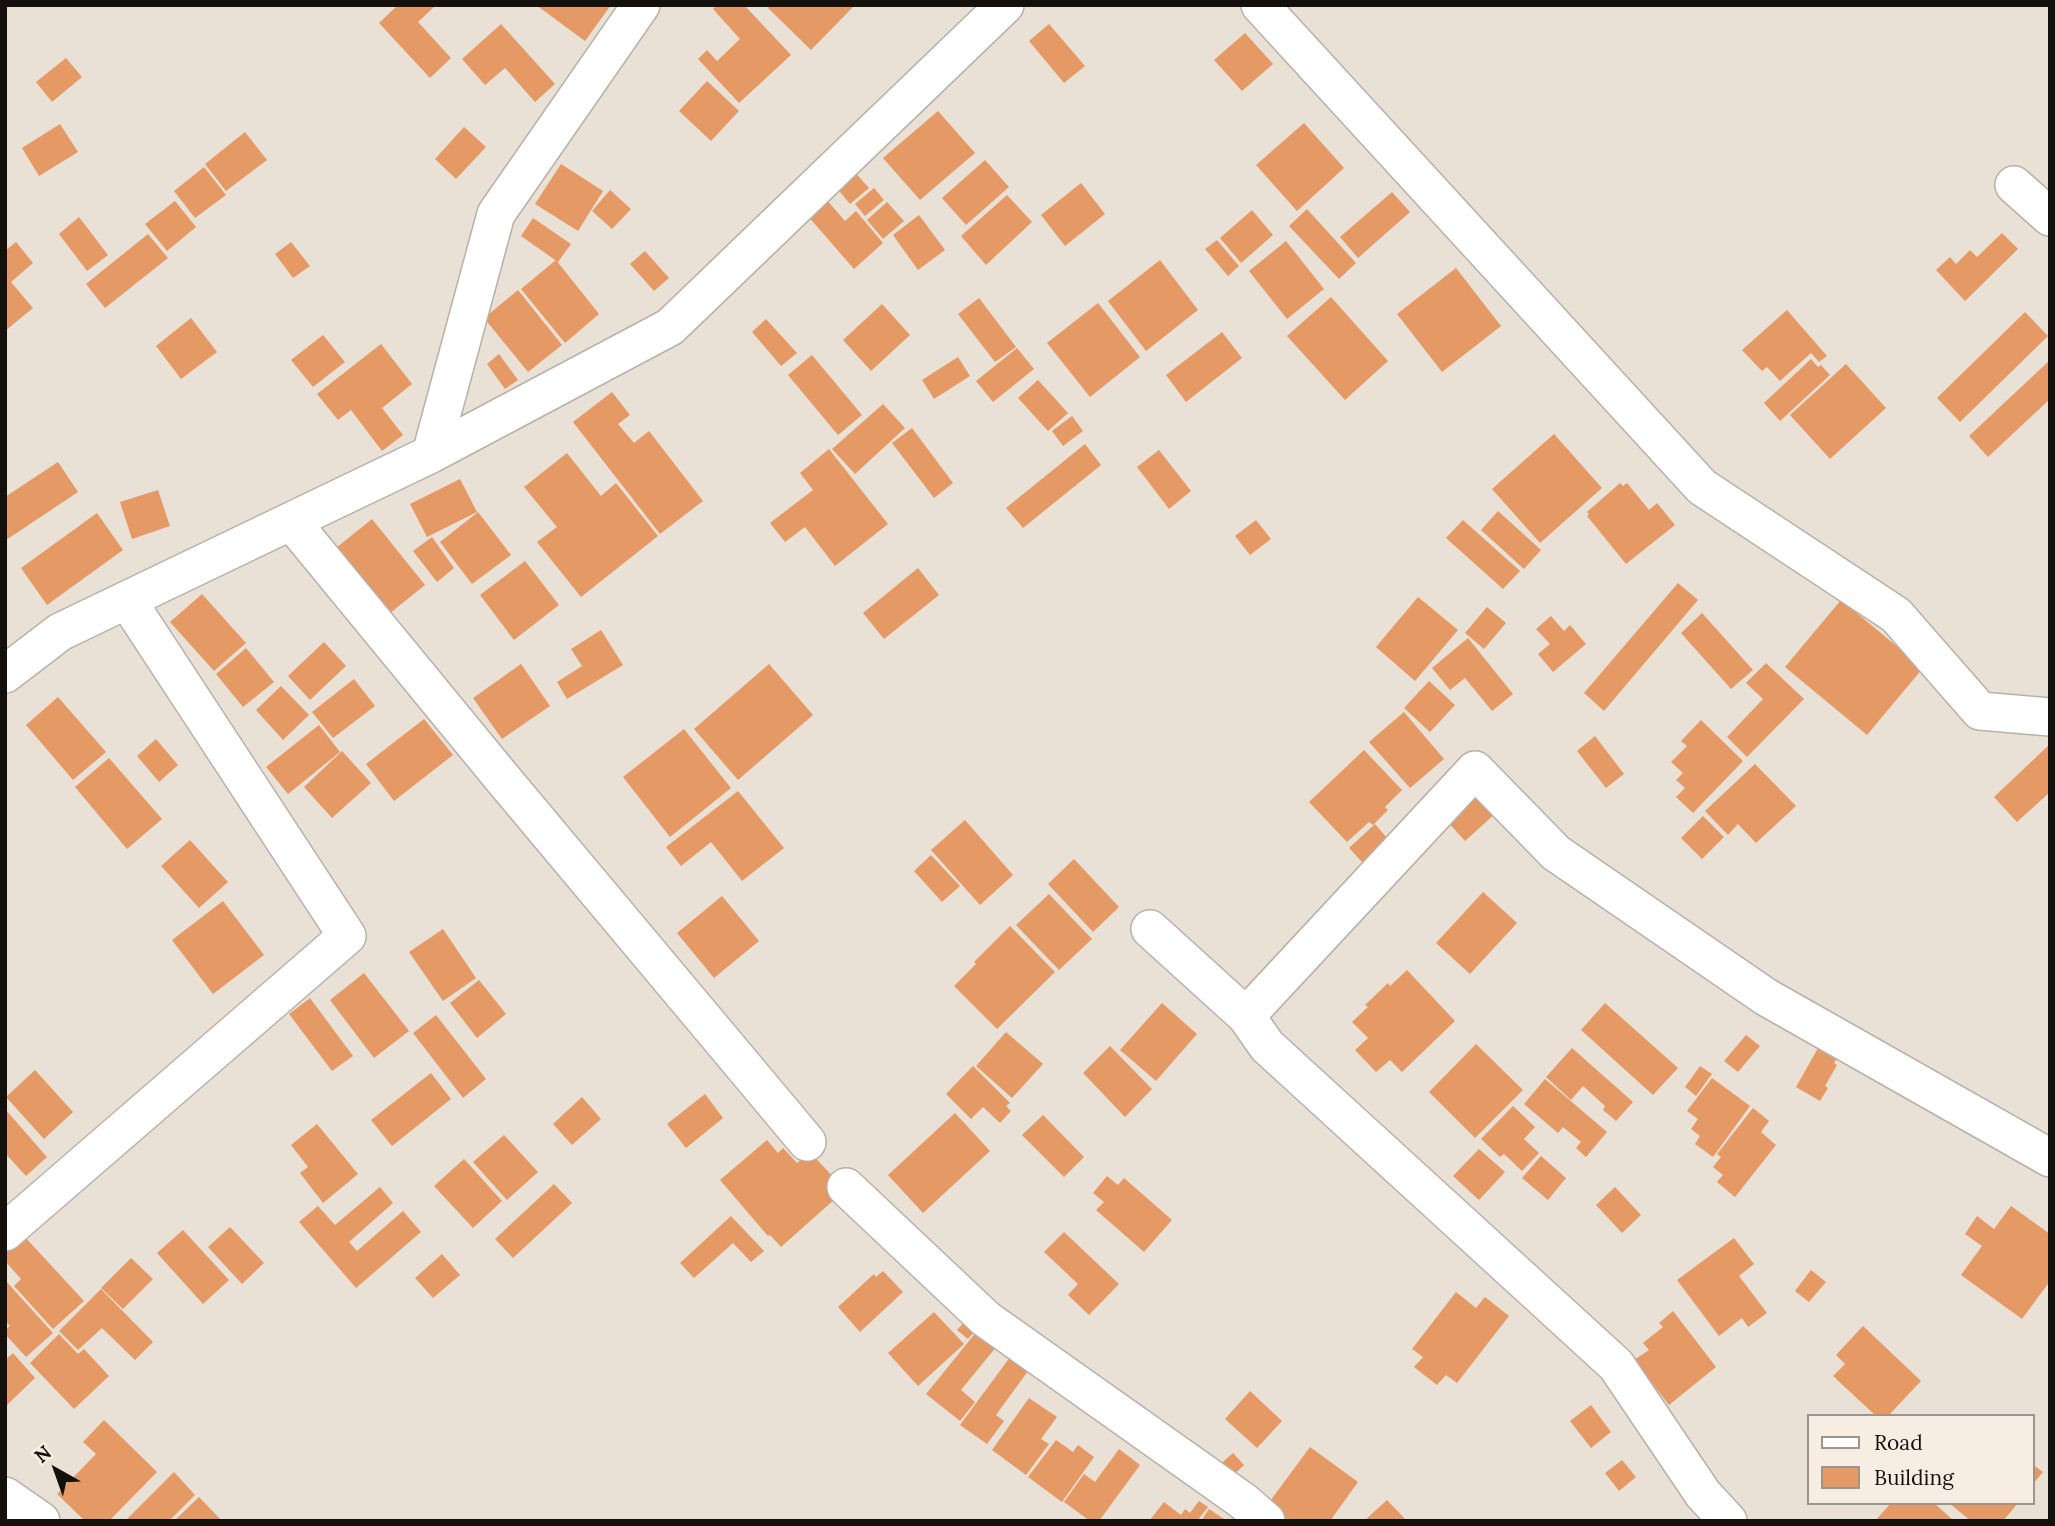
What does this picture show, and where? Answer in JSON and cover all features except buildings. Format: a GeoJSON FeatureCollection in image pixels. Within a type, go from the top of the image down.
{"type":"FeatureCollection","features":[{"type":"Feature","properties":{"kind":"street"},"geometry":{"type":"LineString","coordinates":[[432,454],[496,214],[641,5]]}},
{"type":"Feature","properties":{"kind":"street"},"geometry":{"type":"LineString","coordinates":[[5,674],[60,632],[432,454],[670,327],[1005,5]]}},
{"type":"Feature","properties":{"kind":"street"},"geometry":{"type":"LineString","coordinates":[[1260,5],[1702,487],[1896,615],[1980,711],[2050,717]]}},
{"type":"Feature","properties":{"kind":"street"},"geometry":{"type":"LineString","coordinates":[[2014,185],[2050,217]]}},
{"type":"Feature","properties":{"kind":"street"},"geometry":{"type":"LineString","coordinates":[[291,521],[807,1142]]}},
{"type":"Feature","properties":{"kind":"street"},"geometry":{"type":"LineString","coordinates":[[5,1232],[347,936],[127,600]]}},
{"type":"Feature","properties":{"kind":"street"},"geometry":{"type":"LineString","coordinates":[[1246,1016],[1475,770],[1556,853],[1766,997],[2050,1158]]}},
{"type":"Feature","properties":{"kind":"street"},"geometry":{"type":"LineString","coordinates":[[1150,929],[1246,1016],[1267,1046],[1616,1364],[1703,1494],[1728,1521]]}},
{"type":"Feature","properties":{"kind":"street"},"geometry":{"type":"LineString","coordinates":[[846,1187],[986,1319],[1243,1501],[1266,1521]]}},
{"type":"Feature","properties":{"kind":"street"},"geometry":{"type":"LineString","coordinates":[[5,1496],[41,1521]]}}]}
